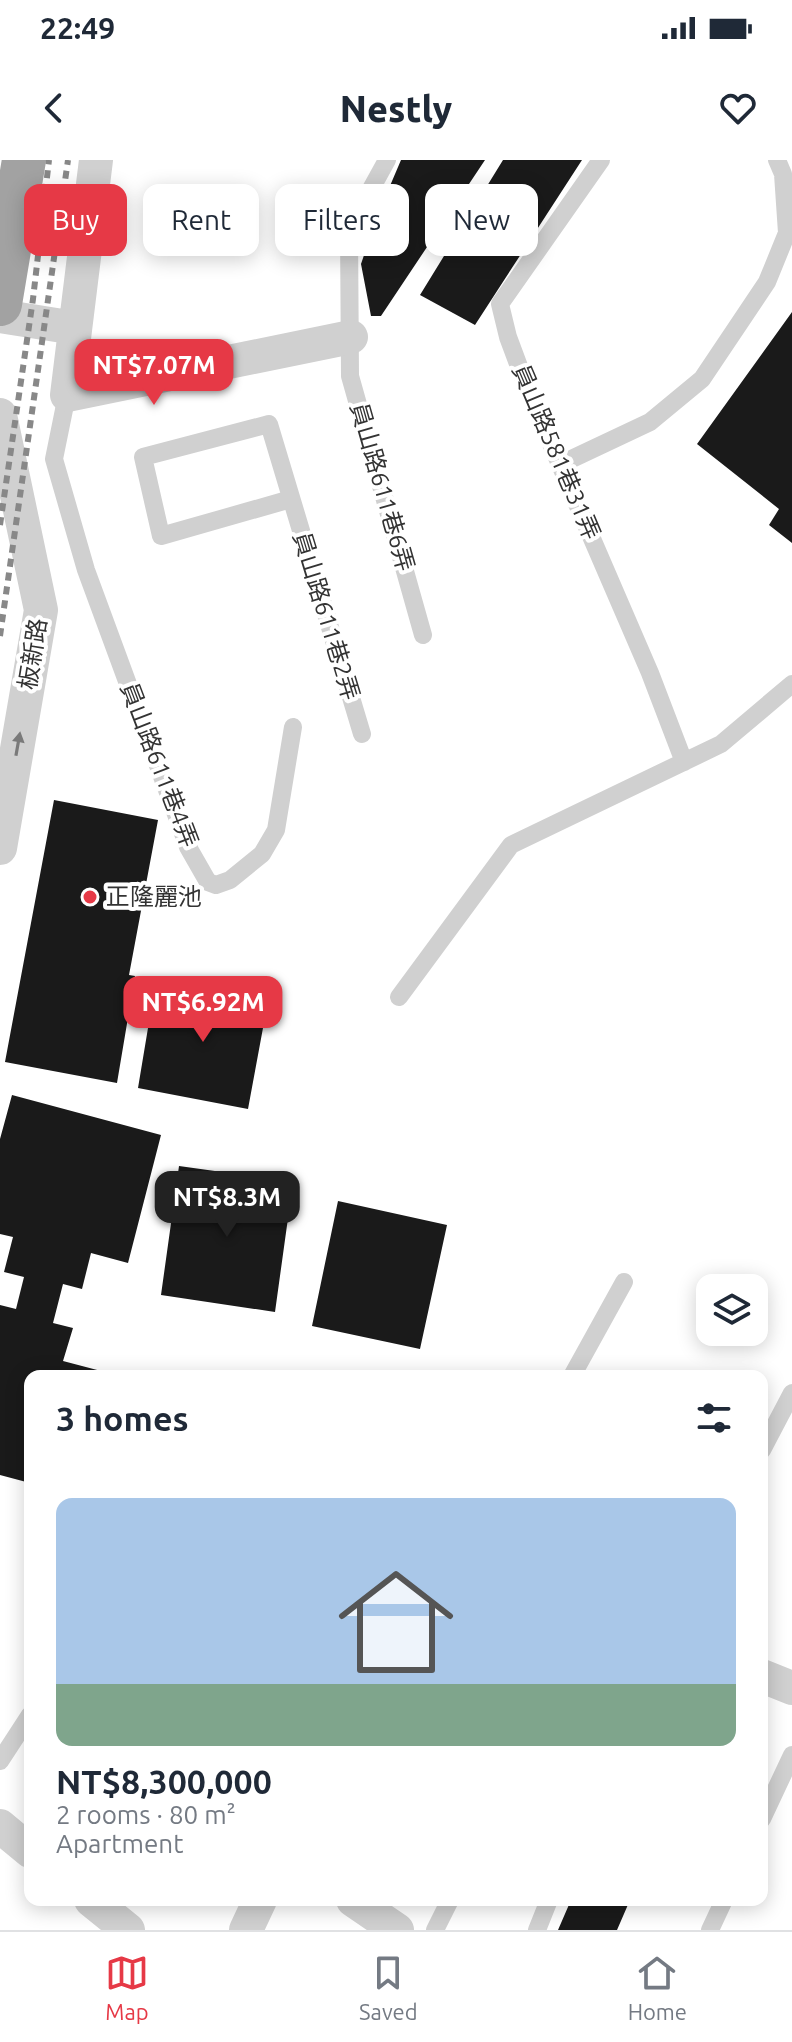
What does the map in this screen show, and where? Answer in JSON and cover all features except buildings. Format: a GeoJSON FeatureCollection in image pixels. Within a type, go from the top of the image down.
{"type":"FeatureCollection","features":[{"type":"Feature","properties":{"kind":"highway"},"geometry":{"type":"LineString","coordinates":[[0,304],[24,160]]}},
{"type":"Feature","properties":{"kind":"street"},"geometry":{"type":"LineString","coordinates":[[96,160],[67,395],[351,337]]}},
{"type":"Feature","properties":{"kind":"street"},"geometry":{"type":"LineString","coordinates":[[0,316],[75,328]]}},
{"type":"Feature","properties":{"kind":"street","name":"板新路"},"geometry":{"type":"LineString","coordinates":[[0,415],[41,610],[14,684],[0,848]]}},
{"type":"Feature","properties":{"kind":"street"},"geometry":{"type":"LineString","coordinates":[[768,1678],[792,1688]]}},
{"type":"Feature","properties":{"kind":"street"},"geometry":{"type":"LineString","coordinates":[[0,1826],[24,1846]]}},
{"type":"Feature","properties":{"kind":"street"},"geometry":{"type":"LineString","coordinates":[[98,1906],[128,1930]]}},
{"type":"Feature","properties":{"kind":"street"},"geometry":{"type":"LineString","coordinates":[[246,1930],[257,1906]]}},
{"type":"Feature","properties":{"kind":"street"},"geometry":{"type":"LineString","coordinates":[[362,1906],[397,1930]]}},
{"type":"Feature","properties":{"kind":"lane","name":"員山路611巷6弄"},"geometry":{"type":"LineString","coordinates":[[387,160],[349,229],[350,376],[423,635]]}},
{"type":"Feature","properties":{"kind":"lane","name":"員山路581巷31弄"},"geometry":{"type":"LineString","coordinates":[[601,160],[500,304],[508,337],[684,762]]}},
{"type":"Feature","properties":{"kind":"lane"},"geometry":{"type":"LineString","coordinates":[[561,464],[650,422],[702,379],[767,282],[790,231],[783,174],[777,160]]}},
{"type":"Feature","properties":{"kind":"lane","name":"員山路611巷4弄"},"geometry":{"type":"LineString","coordinates":[[67,395],[54,459],[86,570],[188,847],[208,882],[216,885],[230,880],[262,854],[276,830],[293,727]]}},
{"type":"Feature","properties":{"kind":"lane","name":"員山路611巷2弄"},"geometry":{"type":"LineString","coordinates":[[291,499],[161,536],[143,457],[269,424],[362,734]]}},
{"type":"Feature","properties":{"kind":"lane"},"geometry":{"type":"LineString","coordinates":[[399,997],[511,845],[721,744],[792,684]]}},
{"type":"Feature","properties":{"kind":"lane"},"geometry":{"type":"LineString","coordinates":[[575,1370],[624,1282]]}},
{"type":"Feature","properties":{"kind":"lane"},"geometry":{"type":"LineString","coordinates":[[768,1439],[792,1393]]}},
{"type":"Feature","properties":{"kind":"lane"},"geometry":{"type":"LineString","coordinates":[[0,1761],[24,1724]]}},
{"type":"Feature","properties":{"kind":"lane"},"geometry":{"type":"LineString","coordinates":[[768,1806],[792,1755]]}},
{"type":"Feature","properties":{"kind":"lane"},"geometry":{"type":"LineString","coordinates":[[435,1930],[447,1906]]}},
{"type":"Feature","properties":{"kind":"lane"},"geometry":{"type":"LineString","coordinates":[[537,1930],[547,1906]]}},
{"type":"Feature","properties":{"kind":"lane"},"geometry":{"type":"LineString","coordinates":[[710,1930],[721,1906]]}},
{"type":"Feature","properties":{"kind":"railway"},"geometry":{"type":"LineString","coordinates":[[0,525],[33,299],[49,160]]}},
{"type":"Feature","properties":{"kind":"railway"},"geometry":{"type":"LineString","coordinates":[[0,636],[68,160]]}},
{"type":"Feature","properties":{"kind":"place","name":"正隆麗池"},"geometry":{"type":"Point","coordinates":[90,897]}}]}
